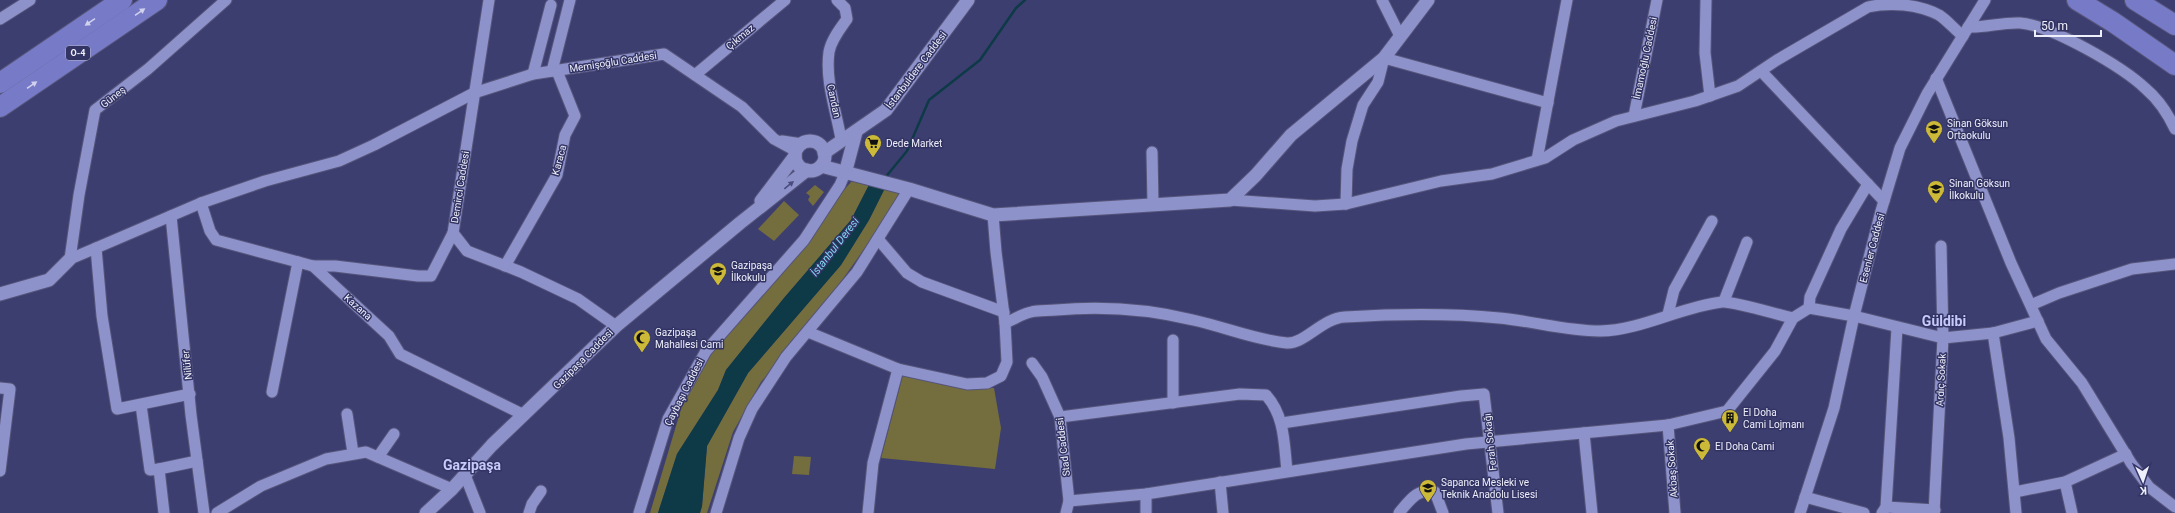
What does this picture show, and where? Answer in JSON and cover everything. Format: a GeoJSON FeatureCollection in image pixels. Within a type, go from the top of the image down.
{"type":"FeatureCollection","features":[{"type":"Feature","properties":{"kind":"highway","name":"O-4"},"geometry":{"type":"LineString","coordinates":[[0,83],[122,0]]}},
{"type":"Feature","properties":{"kind":"highway","name":"O-4"},"geometry":{"type":"LineString","coordinates":[[0,107],[157,0]]}},
{"type":"Feature","properties":{"kind":"highway"},"geometry":{"type":"LineString","coordinates":[[2077,0],[2113,22],[2175,65]]}},
{"type":"Feature","properties":{"kind":"highway"},"geometry":{"type":"LineString","coordinates":[[2097,0],[2175,48]]}},
{"type":"Feature","properties":{"kind":"highway"},"geometry":{"type":"LineString","coordinates":[[2135,0],[2175,24]]}},
{"type":"Feature","properties":{"kind":"street"},"geometry":{"type":"LineString","coordinates":[[0,19],[30,0]]}},
{"type":"Feature","properties":{"kind":"street","name":"Güneş"},"geometry":{"type":"LineString","coordinates":[[70,259],[79,196],[95,110],[148,69],[226,0]]}},
{"type":"Feature","properties":{"kind":"street","name":"Demirci Caddesi"},"geometry":{"type":"LineString","coordinates":[[489,0],[453,232],[467,251],[505,266],[578,299],[616,326]]}},
{"type":"Feature","properties":{"kind":"street"},"geometry":{"type":"LineString","coordinates":[[554,71],[570,0]]}},
{"type":"Feature","properties":{"kind":"street","name":"Çıkmaz"},"geometry":{"type":"LineString","coordinates":[[695,75],[785,0]]}},
{"type":"Feature","properties":{"kind":"street","name":"Candan"},"geometry":{"type":"LineString","coordinates":[[837,0],[845,8],[847,19],[836,36],[829,51],[830,84],[841,139]]}},
{"type":"Feature","properties":{"kind":"street","name":"İstanbuldere Caddesi"},"geometry":{"type":"LineString","coordinates":[[823,159],[886,110],[968,0]]}},
{"type":"Feature","properties":{"kind":"street"},"geometry":{"type":"LineString","coordinates":[[1382,0],[1400,36]]}},
{"type":"Feature","properties":{"kind":"street"},"geometry":{"type":"LineString","coordinates":[[1230,200],[1256,175],[1291,135],[1384,58],[1428,0]]}},
{"type":"Feature","properties":{"kind":"street"},"geometry":{"type":"LineString","coordinates":[[1537,160],[1568,0]]}},
{"type":"Feature","properties":{"kind":"street","name":"İmamoğlu Caddesi"},"geometry":{"type":"LineString","coordinates":[[1634,116],[1657,0]]}},
{"type":"Feature","properties":{"kind":"street"},"geometry":{"type":"LineString","coordinates":[[1706,0],[1705,53],[1710,96]]}},
{"type":"Feature","properties":{"kind":"street","name":"Esenler Caddesi"},"geometry":{"type":"LineString","coordinates":[[1800,513],[1834,408],[1854,316],[1884,201],[1900,148],[1936,78],[1985,0]]}},
{"type":"Feature","properties":{"kind":"street"},"geometry":{"type":"LineString","coordinates":[[823,159],[849,171],[910,188],[993,215],[1230,200],[1315,206],[1346,204],[1441,181],[1492,174],[1537,160],[1580,137],[1616,121],[1710,96],[1738,86],[1868,7],[1885,3],[1915,7],[1939,15],[1965,32],[2020,23],[2054,32],[2098,56],[2146,89],[2167,113],[2175,129]]}},
{"type":"Feature","properties":{"kind":"street"},"geometry":{"type":"LineString","coordinates":[[534,74],[550,5]]}},
{"type":"Feature","properties":{"kind":"street","name":"Memişoğlu Caddesi"},"geometry":{"type":"LineString","coordinates":[[70,259],[201,203],[266,181],[339,161],[374,145],[474,93],[534,74],[664,54],[742,107],[774,139],[798,150]]}},
{"type":"Feature","properties":{"kind":"street"},"geometry":{"type":"LineString","coordinates":[[1384,58],[1548,103]]}},
{"type":"Feature","properties":{"kind":"street"},"geometry":{"type":"LineString","coordinates":[[1346,204],[1347,169],[1352,141],[1363,105],[1378,82],[1384,58]]}},
{"type":"Feature","properties":{"kind":"street","name":"Karaca"},"geometry":{"type":"LineString","coordinates":[[505,266],[557,175],[565,135],[575,116],[554,71]]}},
{"type":"Feature","properties":{"kind":"street"},"geometry":{"type":"LineString","coordinates":[[1761,71],[1884,201]]}},
{"type":"Feature","properties":{"kind":"street"},"geometry":{"type":"LineString","coordinates":[[1936,78],[2011,264],[2046,339],[2082,383],[2126,454],[2149,487],[2175,507]]}},
{"type":"Feature","properties":{"kind":"street"},"geometry":{"type":"LineString","coordinates":[[849,171],[856,132]]}},
{"type":"Feature","properties":{"kind":"street","name":"İstanbuldere Caddesi"},"geometry":{"type":"LineString","coordinates":[[815,142],[841,139],[856,132]]}},
{"type":"Feature","properties":{"kind":"street"},"geometry":{"type":"LineString","coordinates":[[811,141],[815,142],[820,145],[823,159],[816,169],[807,170],[798,165],[798,150],[811,141]]}},
{"type":"Feature","properties":{"kind":"street","name":"Gazipaşa Caddesi"},"geometry":{"type":"LineString","coordinates":[[750,217],[798,150]]}},
{"type":"Feature","properties":{"kind":"street"},"geometry":{"type":"LineString","coordinates":[[1152,152],[1153,205]]}},
{"type":"Feature","properties":{"kind":"street","name":"Gazipaşa Caddesi"},"geometry":{"type":"LineString","coordinates":[[426,513],[452,489],[492,445],[616,326],[807,170]]}},
{"type":"Feature","properties":{"kind":"street","name":"Çaybaşı Caddesi"},"geometry":{"type":"LineString","coordinates":[[639,513],[668,419],[706,351],[804,240],[849,171]]}},
{"type":"Feature","properties":{"kind":"street"},"geometry":{"type":"LineString","coordinates":[[1809,308],[1810,297],[1841,229],[1868,184]]}},
{"type":"Feature","properties":{"kind":"street"},"geometry":{"type":"LineString","coordinates":[[716,513],[739,438],[752,409],[772,377],[835,296],[856,272],[910,188]]}},
{"type":"Feature","properties":{"kind":"street","name":"Kazana"},"geometry":{"type":"LineString","coordinates":[[201,203],[210,231],[216,240],[313,266],[389,336],[400,354],[524,415]]}},
{"type":"Feature","properties":{"kind":"street"},"geometry":{"type":"LineString","coordinates":[[808,332],[898,369],[967,384],[987,383],[1001,376],[1007,362],[1004,312],[993,215]]}},
{"type":"Feature","properties":{"kind":"street","name":"Nilüfer"},"geometry":{"type":"LineString","coordinates":[[171,216],[197,461],[204,513]]}},
{"type":"Feature","properties":{"kind":"street"},"geometry":{"type":"LineString","coordinates":[[1668,314],[1674,290],[1712,221]]}},
{"type":"Feature","properties":{"kind":"street"},"geometry":{"type":"LineString","coordinates":[[313,266],[335,266],[418,276],[431,276],[453,232]]}},
{"type":"Feature","properties":{"kind":"street"},"geometry":{"type":"LineString","coordinates":[[878,239],[907,273],[922,282],[1004,312]]}},
{"type":"Feature","properties":{"kind":"street"},"geometry":{"type":"LineString","coordinates":[[1724,301],[1747,242]]}},
{"type":"Feature","properties":{"kind":"street","name":"Ardıç Sokak"},"geometry":{"type":"LineString","coordinates":[[1935,511],[1943,338],[1941,246]]}},
{"type":"Feature","properties":{"kind":"street"},"geometry":{"type":"LineString","coordinates":[[96,248],[102,316],[117,409],[190,394]]}},
{"type":"Feature","properties":{"kind":"street"},"geometry":{"type":"LineString","coordinates":[[0,294],[49,280],[70,259]]}},
{"type":"Feature","properties":{"kind":"street"},"geometry":{"type":"LineString","coordinates":[[272,392],[298,262]]}},
{"type":"Feature","properties":{"kind":"street"},"geometry":{"type":"LineString","coordinates":[[2031,305],[2059,293],[2132,269],[2175,264]]}},
{"type":"Feature","properties":{"kind":"street"},"geometry":{"type":"LineString","coordinates":[[1005,323],[1031,312],[1080,308],[1144,311],[1193,319],[1268,341],[1291,343],[1302,339],[1317,327],[1336,318],[1459,314],[1503,318],[1578,331],[1603,331],[1645,324],[1668,314],[1724,301],[1793,318]]}},
{"type":"Feature","properties":{"kind":"street"},"geometry":{"type":"LineString","coordinates":[[1068,501],[1146,494],[1287,471],[1490,442],[1668,425],[1727,411],[1775,351],[1793,318],[1809,308],[1854,316],[1897,328],[1943,338],[1993,333],[2038,321]]}},
{"type":"Feature","properties":{"kind":"street"},"geometry":{"type":"LineString","coordinates":[[1897,328],[1884,510],[1935,511]]}},
{"type":"Feature","properties":{"kind":"street"},"geometry":{"type":"LineString","coordinates":[[1993,333],[2015,492],[2016,513]]}},
{"type":"Feature","properties":{"kind":"street"},"geometry":{"type":"LineString","coordinates":[[1173,340],[1173,403]]}},
{"type":"Feature","properties":{"kind":"street","name":"Stad Caddesi"},"geometry":{"type":"LineString","coordinates":[[1032,363],[1042,376],[1060,416],[1068,501],[1066,513]]}},
{"type":"Feature","properties":{"kind":"street"},"geometry":{"type":"LineString","coordinates":[[868,513],[873,464],[881,426],[898,369]]}},
{"type":"Feature","properties":{"kind":"street"},"geometry":{"type":"LineString","coordinates":[[0,388],[10,389],[0,471]]}},
{"type":"Feature","properties":{"kind":"street"},"geometry":{"type":"LineString","coordinates":[[1060,416],[1240,394],[1266,395],[1273,402],[1282,423],[1287,471]]}},
{"type":"Feature","properties":{"kind":"street","name":"Ferah Sokağı"},"geometry":{"type":"LineString","coordinates":[[1282,423],[1461,396],[1484,394],[1498,513]]}},
{"type":"Feature","properties":{"kind":"street"},"geometry":{"type":"LineString","coordinates":[[141,404],[150,470],[197,461]]}},
{"type":"Feature","properties":{"kind":"street"},"geometry":{"type":"LineString","coordinates":[[347,414],[353,453]]}},
{"type":"Feature","properties":{"kind":"street","name":"Akbaş Sokak"},"geometry":{"type":"LineString","coordinates":[[1668,425],[1675,513]]}},
{"type":"Feature","properties":{"kind":"street"},"geometry":{"type":"LineString","coordinates":[[1584,433],[1592,513]]}},
{"type":"Feature","properties":{"kind":"street"},"geometry":{"type":"LineString","coordinates":[[378,457],[394,434]]}},
{"type":"Feature","properties":{"kind":"street"},"geometry":{"type":"LineString","coordinates":[[217,513],[261,486],[326,459],[353,453],[366,452],[452,489]]}},
{"type":"Feature","properties":{"kind":"street"},"geometry":{"type":"LineString","coordinates":[[2015,492],[2065,482],[2126,454]]}},
{"type":"Feature","properties":{"kind":"street"},"geometry":{"type":"LineString","coordinates":[[160,469],[164,513]]}},
{"type":"Feature","properties":{"kind":"street"},"geometry":{"type":"LineString","coordinates":[[465,475],[480,513]]}},
{"type":"Feature","properties":{"kind":"street"},"geometry":{"type":"LineString","coordinates":[[1220,482],[1223,513]]}},
{"type":"Feature","properties":{"kind":"street"},"geometry":{"type":"LineString","coordinates":[[2065,482],[2072,513]]}},
{"type":"Feature","properties":{"kind":"street"},"geometry":{"type":"LineString","coordinates":[[1399,513],[1416,494],[1426,490],[1435,492],[1443,513]]}},
{"type":"Feature","properties":{"kind":"street"},"geometry":{"type":"LineString","coordinates":[[529,513],[532,504],[541,491]]}},
{"type":"Feature","properties":{"kind":"street"},"geometry":{"type":"LineString","coordinates":[[1146,494],[1146,513]]}},
{"type":"Feature","properties":{"kind":"street"},"geometry":{"type":"LineString","coordinates":[[1805,497],[1864,513]]}},
{"type":"Feature","properties":{"kind":"shaded area"},"geometry":{"type":"Polygon","coordinates":[[[871,181],[851,220],[784,298],[726,370],[718,390],[677,454],[658,513],[650,513],[696,359],[851,182],[871,181]]]}},
{"type":"Feature","properties":{"kind":"shaded area"},"geometry":{"type":"Polygon","coordinates":[[[815,185],[824,192],[813,206],[808,200],[810,196],[806,193],[815,185]]]}},
{"type":"Feature","properties":{"kind":"shaded area"},"geometry":{"type":"Polygon","coordinates":[[[886,186],[904,193],[813,321],[761,382],[733,432],[707,513],[700,513],[702,506],[707,446],[748,373],[841,265],[869,220],[886,186]]]}},
{"type":"Feature","properties":{"kind":"shaded area"},"geometry":{"type":"Polygon","coordinates":[[[784,201],[799,215],[774,241],[758,229],[784,201]]]}},
{"type":"Feature","properties":{"kind":"shaded area"},"geometry":{"type":"Polygon","coordinates":[[[903,375],[971,388],[994,388],[1001,428],[995,469],[881,458],[903,375]]]}},
{"type":"Feature","properties":{"kind":"shaded area"},"geometry":{"type":"Polygon","coordinates":[[[794,456],[811,457],[809,475],[792,474],[794,456]]]}},
{"type":"Feature","properties":{"kind":"water"},"geometry":{"type":"Polygon","coordinates":[[[871,181],[886,186],[869,220],[841,265],[748,373],[707,446],[702,506],[700,513],[658,513],[677,454],[718,390],[726,370],[784,298],[851,220],[871,181]]]}},
{"type":"Feature","properties":{"kind":"waterway","name":"İstanbul Deresi"},"geometry":{"type":"LineString","coordinates":[[884,179],[907,151],[929,100],[980,60],[1016,8],[1025,0]]}},
{"type":"Feature","properties":{"kind":"place","name":"Sinan Göksun Ortaokulu"},"geometry":{"type":"Point","coordinates":[1934,144]}},
{"type":"Feature","properties":{"kind":"place","name":"Dede Market"},"geometry":{"type":"Point","coordinates":[873,158]}},
{"type":"Feature","properties":{"kind":"place","name":"Sinan Göksun İlkokulu"},"geometry":{"type":"Point","coordinates":[1936,204]}},
{"type":"Feature","properties":{"kind":"place","name":"Gazipaşa İlkokulu"},"geometry":{"type":"Point","coordinates":[718,286]}},
{"type":"Feature","properties":{"kind":"place","name":"Gazipaşa Mahallesi Cami"},"geometry":{"type":"Point","coordinates":[642,353]}},
{"type":"Feature","properties":{"kind":"place","name":"El Doha Cami Lojmanı"},"geometry":{"type":"Point","coordinates":[1730,433]}},
{"type":"Feature","properties":{"kind":"place","name":"El Doha Cami"},"geometry":{"type":"Point","coordinates":[1702,461]}},
{"type":"Feature","properties":{"kind":"place","name":"Sapanca Mesleki ve Teknik Anadolu Lisesi"},"geometry":{"type":"Point","coordinates":[1428,503]}},
{"type":"Feature","properties":{"kind":"district","name":"Güldibi"},"geometry":{"type":"Point","coordinates":[1944,321]}},
{"type":"Feature","properties":{"kind":"district","name":"Gazipaşa"},"geometry":{"type":"Point","coordinates":[472,465]}}]}
